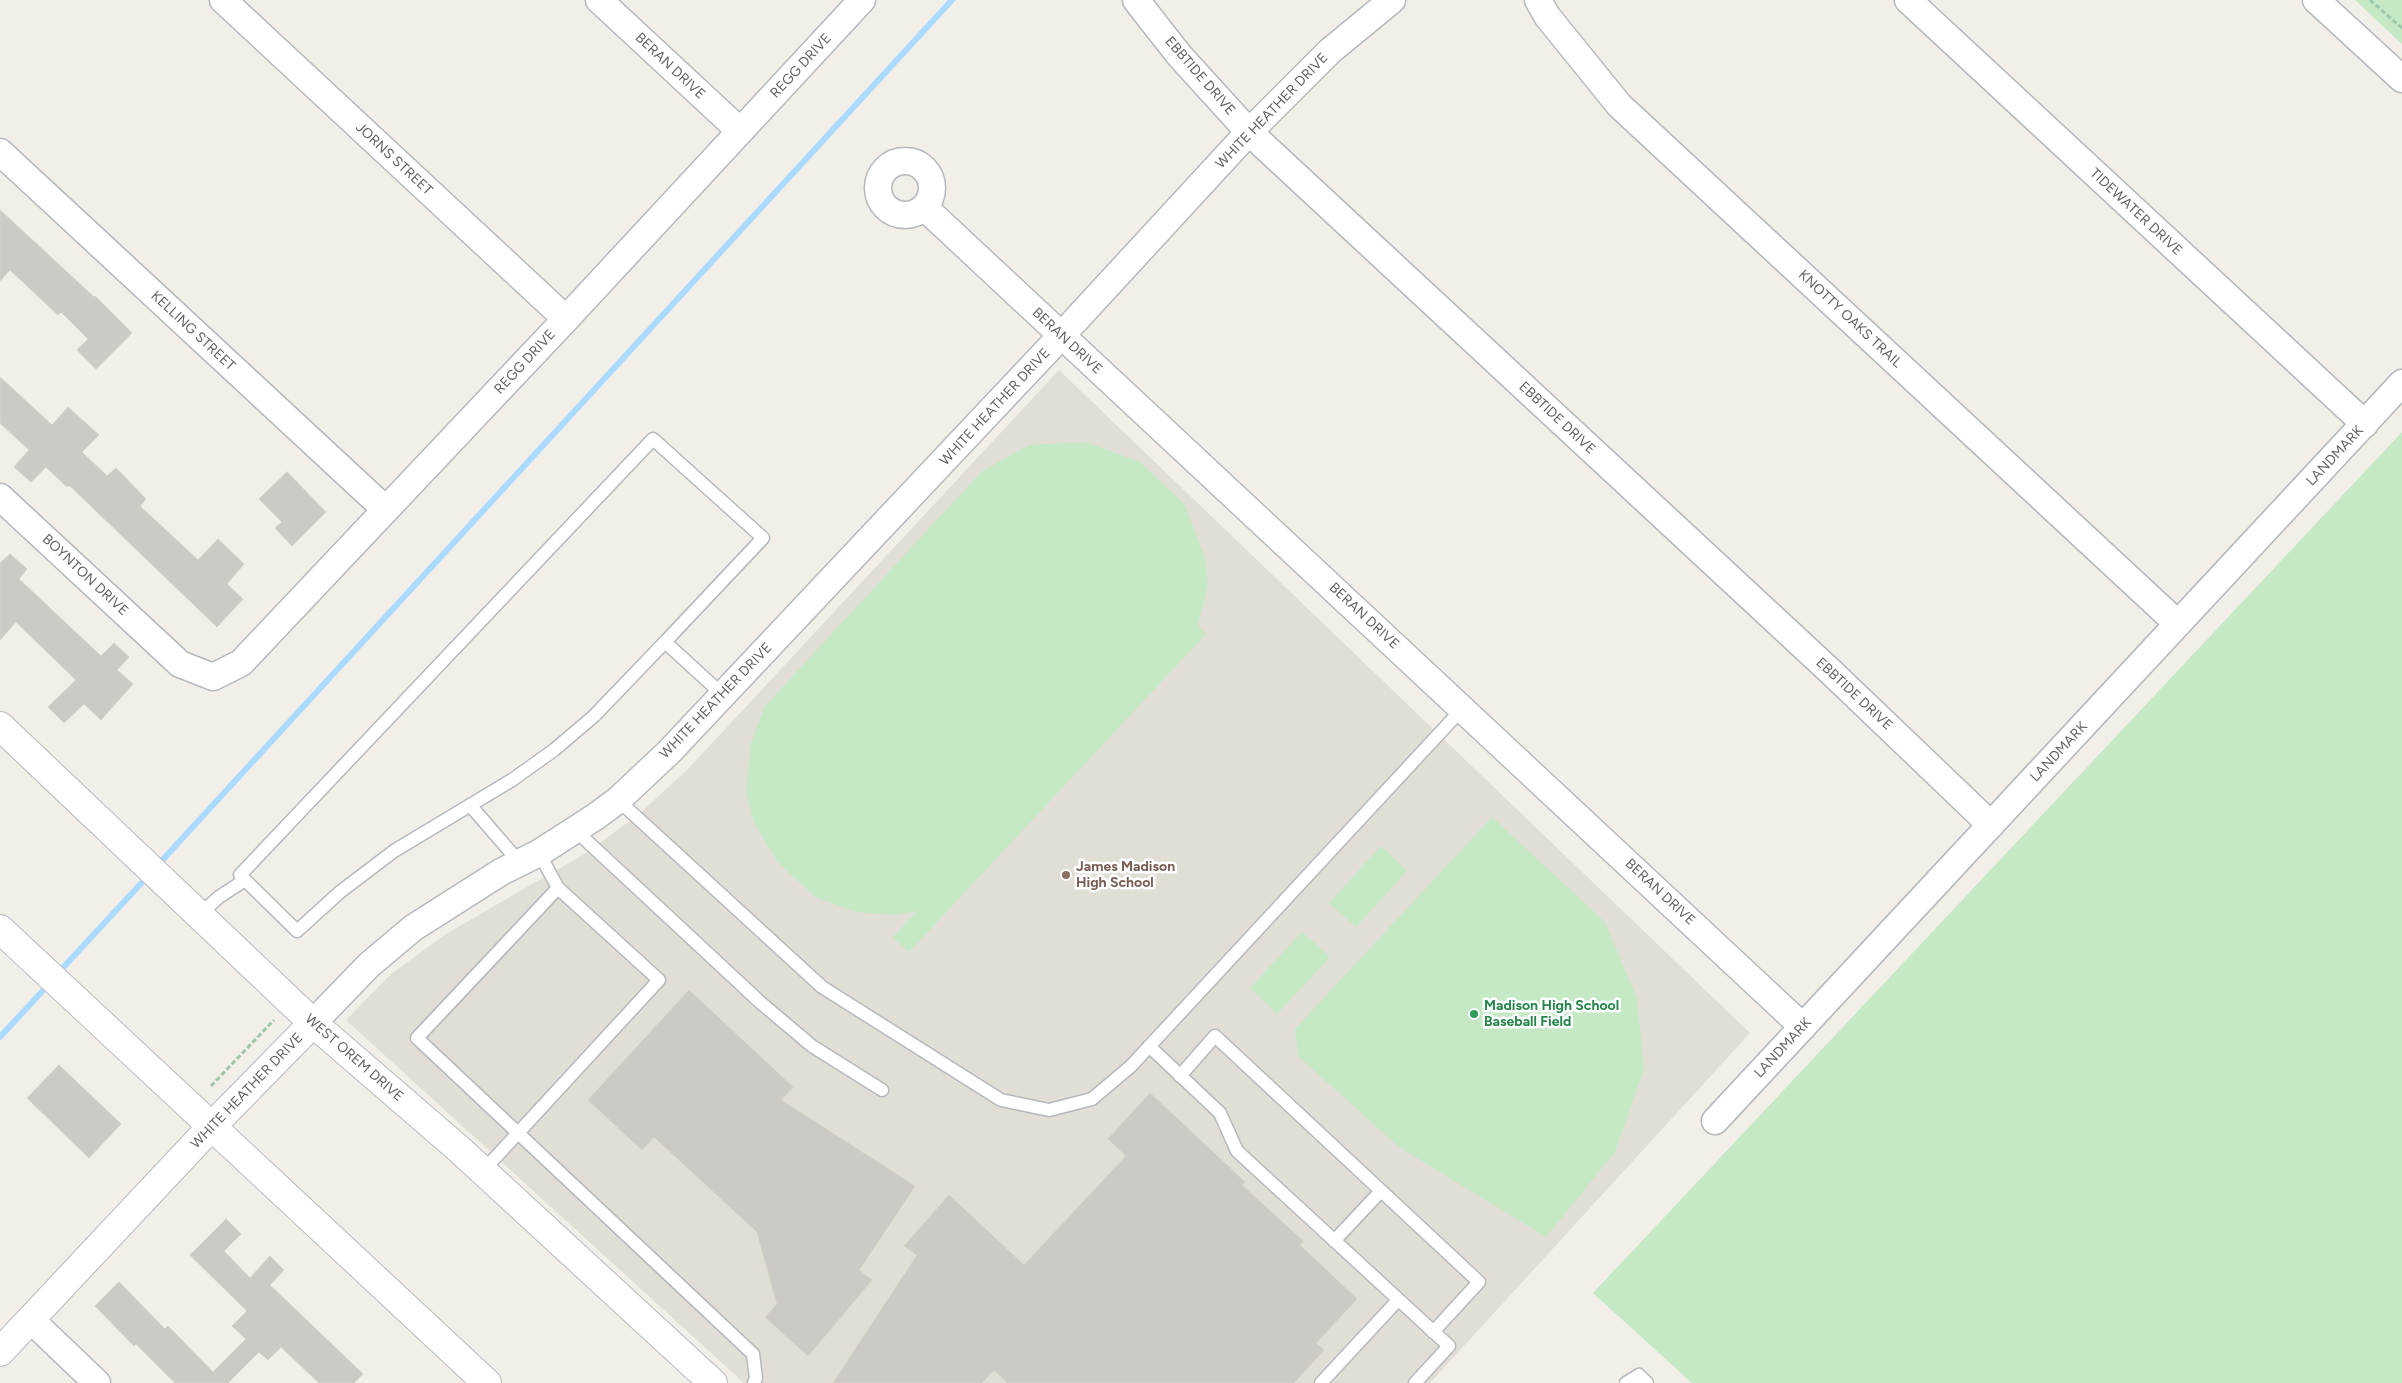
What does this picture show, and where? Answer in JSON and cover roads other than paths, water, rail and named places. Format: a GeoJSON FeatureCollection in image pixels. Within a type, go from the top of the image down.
{"type":"FeatureCollection","features":[{"type":"Feature","properties":{"kind":"main road","name":"WEST OREM DRIVE"},"geometry":{"type":"LineString","coordinates":[[0,726],[313,1023],[483,1171],[713,1383]]}},
{"type":"Feature","properties":{"kind":"main road"},"geometry":{"type":"LineString","coordinates":[[0,928],[487,1383]]}},
{"type":"Feature","properties":{"kind":"main road","name":"WHITE HEATHER DRIVE"},"geometry":{"type":"LineString","coordinates":[[0,1352],[212,1126],[313,1023]]}},
{"type":"Feature","properties":{"kind":"street","name":"JORNS STREET"},"geometry":{"type":"LineString","coordinates":[[223,0],[566,319]]}},
{"type":"Feature","properties":{"kind":"street","name":"BERAN DRIVE"},"geometry":{"type":"LineString","coordinates":[[600,0],[740,131]]}},
{"type":"Feature","properties":{"kind":"street","name":"REGG DRIVE"},"geometry":{"type":"LineString","coordinates":[[169,654],[180,664],[214,677],[241,663],[566,319],[862,0]]}},
{"type":"Feature","properties":{"kind":"street","name":"EBBTIDE DRIVE"},"geometry":{"type":"LineString","coordinates":[[1136,0],[1179,55],[1249,132],[1830,671],[1991,825]]}},
{"type":"Feature","properties":{"kind":"street","name":"WHITE HEATHER DRIVE"},"geometry":{"type":"LineString","coordinates":[[313,1023],[369,965],[413,928],[575,830],[618,800],[723,695],[1061,336],[1249,132],[1330,51],[1392,0]]}},
{"type":"Feature","properties":{"kind":"street","name":"KNOTTY OAKS TRAIL"},"geometry":{"type":"LineString","coordinates":[[1538,0],[1547,16],[1619,105],[2178,624]]}},
{"type":"Feature","properties":{"kind":"street","name":"TIDEWATER DRIVE"},"geometry":{"type":"LineString","coordinates":[[1908,0],[2365,424]]}},
{"type":"Feature","properties":{"kind":"street"},"geometry":{"type":"LineString","coordinates":[[2316,0],[2402,80]]}},
{"type":"Feature","properties":{"kind":"street","name":"KELLING STREET"},"geometry":{"type":"LineString","coordinates":[[0,152],[385,510]]}},
{"type":"Feature","properties":{"kind":"street","name":"BERAN DRIVE"},"geometry":{"type":"LineString","coordinates":[[924,207],[1803,1027]]}},
{"type":"Feature","properties":{"kind":"street","name":"LANDMARK"},"geometry":{"type":"LineString","coordinates":[[1716,1121],[2402,383]]}},
{"type":"Feature","properties":{"kind":"street","name":"BOYNTON DRIVE"},"geometry":{"type":"LineString","coordinates":[[0,497],[169,654]]}},
{"type":"Feature","properties":{"kind":"street"},"geometry":{"type":"LineString","coordinates":[[30,1320],[97,1383]]}},
{"type":"Feature","properties":{"kind":"lane"},"geometry":{"type":"LineString","coordinates":[[653,438],[763,538],[594,716],[512,780],[470,805],[394,852],[340,892],[297,931],[240,875],[653,438]]}},
{"type":"Feature","properties":{"kind":"lane"},"geometry":{"type":"LineString","coordinates":[[665,642],[723,695]]}},
{"type":"Feature","properties":{"kind":"lane"},"geometry":{"type":"LineString","coordinates":[[618,800],[822,986],[1001,1100],[1049,1110],[1092,1099],[1131,1066],[1463,708]]}},
{"type":"Feature","properties":{"kind":"lane"},"geometry":{"type":"LineString","coordinates":[[470,805],[530,858],[558,888],[659,980],[483,1171]]}},
{"type":"Feature","properties":{"kind":"lane"},"geometry":{"type":"LineString","coordinates":[[575,830],[762,1003],[805,1040],[882,1090]]}},
{"type":"Feature","properties":{"kind":"lane"},"geometry":{"type":"LineString","coordinates":[[192,909],[219,897],[245,880]]}},
{"type":"Feature","properties":{"kind":"lane"},"geometry":{"type":"LineString","coordinates":[[558,888],[417,1038],[753,1354],[756,1378],[754,1383]]}},
{"type":"Feature","properties":{"kind":"lane"},"geometry":{"type":"LineString","coordinates":[[1180,1076],[1215,1036],[1479,1282],[1433,1332]]}},
{"type":"Feature","properties":{"kind":"lane"},"geometry":{"type":"LineString","coordinates":[[1149,1046],[1220,1113],[1237,1151],[1449,1346],[1415,1383]]}},
{"type":"Feature","properties":{"kind":"lane"},"geometry":{"type":"LineString","coordinates":[[1334,1241],[1381,1191]]}},
{"type":"Feature","properties":{"kind":"lane"},"geometry":{"type":"LineString","coordinates":[[1321,1383],[1398,1300]]}},
{"type":"Feature","properties":{"kind":"lane"},"geometry":{"type":"LineString","coordinates":[[1626,1383],[1639,1375],[1647,1383]]}},
{"type":"Feature","properties":{"kind":"waterway"},"geometry":{"type":"LineString","coordinates":[[156,867],[952,0]]}},
{"type":"Feature","properties":{"kind":"waterway"},"geometry":{"type":"LineString","coordinates":[[58,973],[148,876]]}},
{"type":"Feature","properties":{"kind":"waterway"},"geometry":{"type":"LineString","coordinates":[[0,1037],[50,983]]}},
{"type":"Feature","properties":{"kind":"place","name":"James Madison High School"},"geometry":{"type":"Point","coordinates":[1066,875]}},
{"type":"Feature","properties":{"kind":"place","name":"Madison High School Baseball Field"},"geometry":{"type":"Point","coordinates":[1474,1014]}}]}
